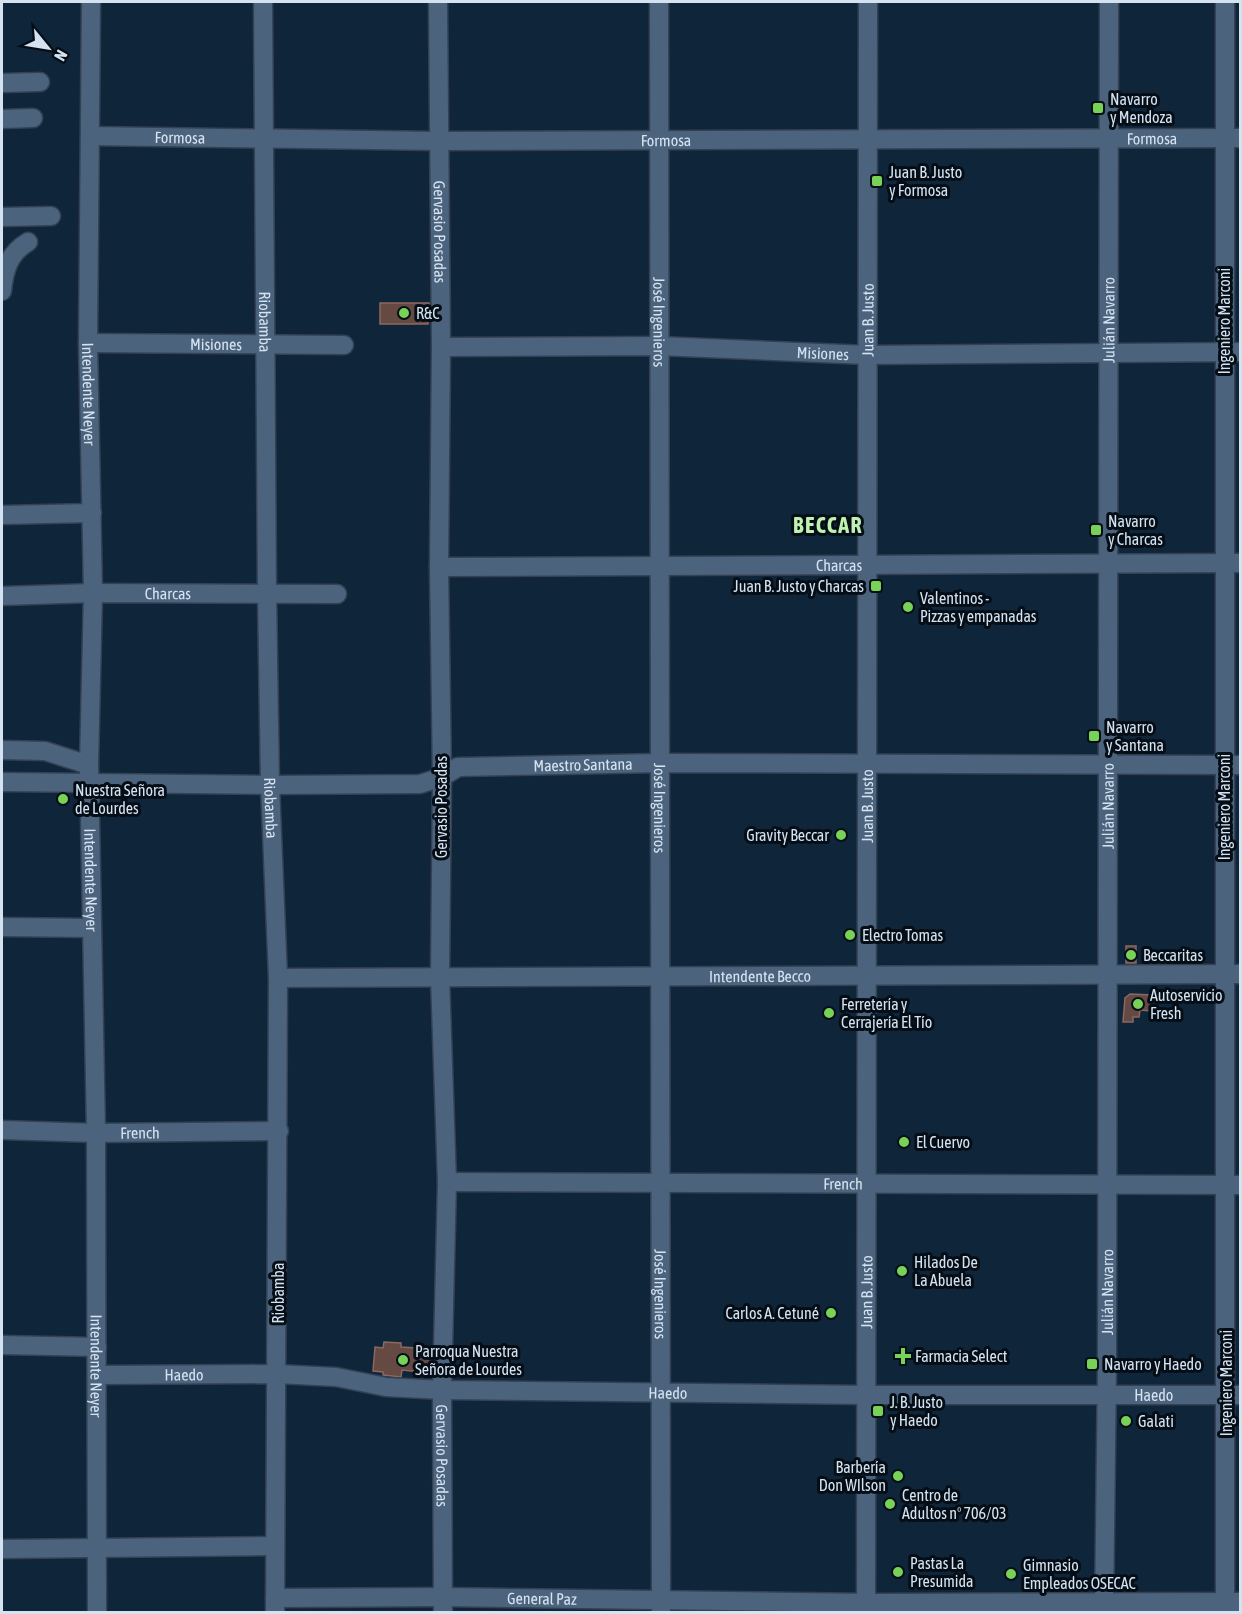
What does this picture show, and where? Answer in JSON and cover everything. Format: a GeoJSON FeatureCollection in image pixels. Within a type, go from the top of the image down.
{"type":"FeatureCollection","features":[{"type":"Feature","properties":{"kind":"street","name":"Intendente Neyer"},"geometry":{"type":"LineString","coordinates":[[91,2],[88,343],[93,593],[90,773],[96,1134],[97,1612]]}},
{"type":"Feature","properties":{"kind":"street","name":"Riobamba"},"geometry":{"type":"LineString","coordinates":[[263,2],[267,593],[270,785],[278,978],[275,1605]]}},
{"type":"Feature","properties":{"kind":"street","name":"Gervasio Posadas"},"geometry":{"type":"LineString","coordinates":[[438,2],[441,347],[439,567],[442,777],[440,977],[447,1182],[442,1390],[443,1604]]}},
{"type":"Feature","properties":{"kind":"street","name":"José Ingenieros"},"geometry":{"type":"LineString","coordinates":[[659,2],[661,1606]]}},
{"type":"Feature","properties":{"kind":"street","name":"Juan B. Justo"},"geometry":{"type":"LineString","coordinates":[[867,1608],[868,2]]}},
{"type":"Feature","properties":{"kind":"street","name":"Julián Navarro"},"geometry":{"type":"LineString","coordinates":[[1104,1608],[1109,2]]}},
{"type":"Feature","properties":{"kind":"street","name":"Ingeniero Marconi"},"geometry":{"type":"LineString","coordinates":[[1225,2],[1232,139],[1233,1394],[1230,1605]]}},
{"type":"Feature","properties":{"kind":"street"},"geometry":{"type":"LineString","coordinates":[[2,83],[40,82]]}},
{"type":"Feature","properties":{"kind":"street"},"geometry":{"type":"LineString","coordinates":[[2,119],[33,118]]}},
{"type":"Feature","properties":{"kind":"street","name":"Formosa"},"geometry":{"type":"LineString","coordinates":[[90,136],[438,141],[1232,139]]}},
{"type":"Feature","properties":{"kind":"street"},"geometry":{"type":"LineString","coordinates":[[2,217],[51,216]]}},
{"type":"Feature","properties":{"kind":"street"},"geometry":{"type":"LineString","coordinates":[[2,291],[3,278],[12,255],[28,242]]}},
{"type":"Feature","properties":{"kind":"street","name":"Misiones"},"geometry":{"type":"LineString","coordinates":[[88,343],[344,345]]}},
{"type":"Feature","properties":{"kind":"street","name":"Misiones"},"geometry":{"type":"LineString","coordinates":[[441,347],[659,346],[867,355],[1232,352]]}},
{"type":"Feature","properties":{"kind":"street"},"geometry":{"type":"LineString","coordinates":[[2,514],[92,513]]}},
{"type":"Feature","properties":{"kind":"street","name":"Charcas"},"geometry":{"type":"LineString","coordinates":[[439,567],[1233,564]]}},
{"type":"Feature","properties":{"kind":"street","name":"Charcas"},"geometry":{"type":"LineString","coordinates":[[2,596],[93,593],[337,594]]}},
{"type":"Feature","properties":{"kind":"street"},"geometry":{"type":"LineString","coordinates":[[2,750],[45,751],[90,773]]}},
{"type":"Feature","properties":{"kind":"street","name":"Maestro Santana"},"geometry":{"type":"LineString","coordinates":[[2,782],[90,773],[270,785],[420,784],[442,777],[458,767],[660,763],[1232,765]]}},
{"type":"Feature","properties":{"kind":"street"},"geometry":{"type":"LineString","coordinates":[[2,927],[92,928]]}},
{"type":"Feature","properties":{"kind":"street","name":"Intendente Becco"},"geometry":{"type":"LineString","coordinates":[[278,978],[1232,974]]}},
{"type":"Feature","properties":{"kind":"street","name":"French"},"geometry":{"type":"LineString","coordinates":[[2,1130],[96,1134],[279,1131]]}},
{"type":"Feature","properties":{"kind":"street","name":"French"},"geometry":{"type":"LineString","coordinates":[[447,1182],[1233,1185]]}},
{"type":"Feature","properties":{"kind":"street"},"geometry":{"type":"LineString","coordinates":[[2,1345],[97,1347]]}},
{"type":"Feature","properties":{"kind":"street","name":"Haedo"},"geometry":{"type":"LineString","coordinates":[[97,1375],[277,1374],[336,1377],[386,1387],[442,1390],[866,1395],[1233,1394]]}},
{"type":"Feature","properties":{"kind":"street"},"geometry":{"type":"LineString","coordinates":[[2,1549],[97,1550],[274,1546]]}},
{"type":"Feature","properties":{"kind":"street","name":"General Paz"},"geometry":{"type":"LineString","coordinates":[[275,1605],[443,1604],[867,1608],[1104,1608],[1230,1605]]}},
{"type":"Feature","properties":{"kind":"building","name":"R&C"},"geometry":{"type":"Polygon","coordinates":[[[380,303],[429,303],[428,324],[380,324],[380,303]]]}},
{"type":"Feature","properties":{"kind":"building","name":"Beccaritas"},"geometry":{"type":"Polygon","coordinates":[[[1126,946],[1136,946],[1136,963],[1126,963],[1126,946]]]}},
{"type":"Feature","properties":{"kind":"building","name":"Autoservicio Fresh"},"geometry":{"type":"Polygon","coordinates":[[[1130,994],[1152,995],[1151,1011],[1140,1010],[1139,1017],[1133,1017],[1133,1022],[1123,1022],[1125,998],[1130,994]]]}},
{"type":"Feature","properties":{"kind":"building","name":"Parroqua Nuestra Señora de Lourdes"},"geometry":{"type":"Polygon","coordinates":[[[384,1342],[401,1343],[401,1347],[433,1349],[431,1373],[402,1370],[401,1377],[383,1375],[383,1372],[373,1371],[375,1347],[383,1348],[384,1342]]]}},
{"type":"Feature","properties":{"kind":"place","name":"Navarro y Mendoza"},"geometry":{"type":"Point","coordinates":[1098,108]}},
{"type":"Feature","properties":{"kind":"place","name":"Juan B. Justo y Formosa"},"geometry":{"type":"Point","coordinates":[877,181]}},
{"type":"Feature","properties":{"kind":"place","name":"R&C"},"geometry":{"type":"Point","coordinates":[404,313]}},
{"type":"Feature","properties":{"kind":"place","name":"Navarro y Charcas"},"geometry":{"type":"Point","coordinates":[1096,530]}},
{"type":"Feature","properties":{"kind":"place","name":"Juan B. Justo y Charcas"},"geometry":{"type":"Point","coordinates":[876,586]}},
{"type":"Feature","properties":{"kind":"place","name":"Valentinos - Pizzas y empanadas"},"geometry":{"type":"Point","coordinates":[908,607]}},
{"type":"Feature","properties":{"kind":"place","name":"Navarro y Santana"},"geometry":{"type":"Point","coordinates":[1094,736]}},
{"type":"Feature","properties":{"kind":"place","name":"Nuestra Señora de Lourdes"},"geometry":{"type":"Point","coordinates":[63,799]}},
{"type":"Feature","properties":{"kind":"place","name":"Gravity Beccar"},"geometry":{"type":"Point","coordinates":[841,835]}},
{"type":"Feature","properties":{"kind":"place","name":"Electro Tomas"},"geometry":{"type":"Point","coordinates":[850,935]}},
{"type":"Feature","properties":{"kind":"place","name":"Beccaritas"},"geometry":{"type":"Point","coordinates":[1131,955]}},
{"type":"Feature","properties":{"kind":"place","name":"Autoservicio Fresh"},"geometry":{"type":"Point","coordinates":[1138,1004]}},
{"type":"Feature","properties":{"kind":"place","name":"Ferretería y Cerrajería El Tío"},"geometry":{"type":"Point","coordinates":[829,1013]}},
{"type":"Feature","properties":{"kind":"place","name":"El Cuervo"},"geometry":{"type":"Point","coordinates":[904,1142]}},
{"type":"Feature","properties":{"kind":"place","name":"Hilados De La Abuela"},"geometry":{"type":"Point","coordinates":[902,1271]}},
{"type":"Feature","properties":{"kind":"place","name":"Carlos A. Cetuné"},"geometry":{"type":"Point","coordinates":[831,1313]}},
{"type":"Feature","properties":{"kind":"place","name":"Farmacia Select"},"geometry":{"type":"Point","coordinates":[903,1356]}},
{"type":"Feature","properties":{"kind":"place","name":"Parroqua Nuestra Señora de Lourdes"},"geometry":{"type":"Point","coordinates":[403,1360]}},
{"type":"Feature","properties":{"kind":"place","name":"Navarro y Haedo"},"geometry":{"type":"Point","coordinates":[1092,1364]}},
{"type":"Feature","properties":{"kind":"place","name":"J. B. Justo y Haedo"},"geometry":{"type":"Point","coordinates":[878,1411]}},
{"type":"Feature","properties":{"kind":"place","name":"Galati"},"geometry":{"type":"Point","coordinates":[1126,1421]}},
{"type":"Feature","properties":{"kind":"place","name":"Barbería Don WIlson"},"geometry":{"type":"Point","coordinates":[898,1476]}},
{"type":"Feature","properties":{"kind":"place","name":"Centro de Adultos nº 706/03"},"geometry":{"type":"Point","coordinates":[890,1504]}},
{"type":"Feature","properties":{"kind":"place","name":"Pastas La Presumida"},"geometry":{"type":"Point","coordinates":[898,1572]}},
{"type":"Feature","properties":{"kind":"place","name":"Gimnasio Empleados OSECAC"},"geometry":{"type":"Point","coordinates":[1011,1574]}},
{"type":"Feature","properties":{"kind":"district","name":"BECCAR"},"geometry":{"type":"Point","coordinates":[828,525]}}]}
